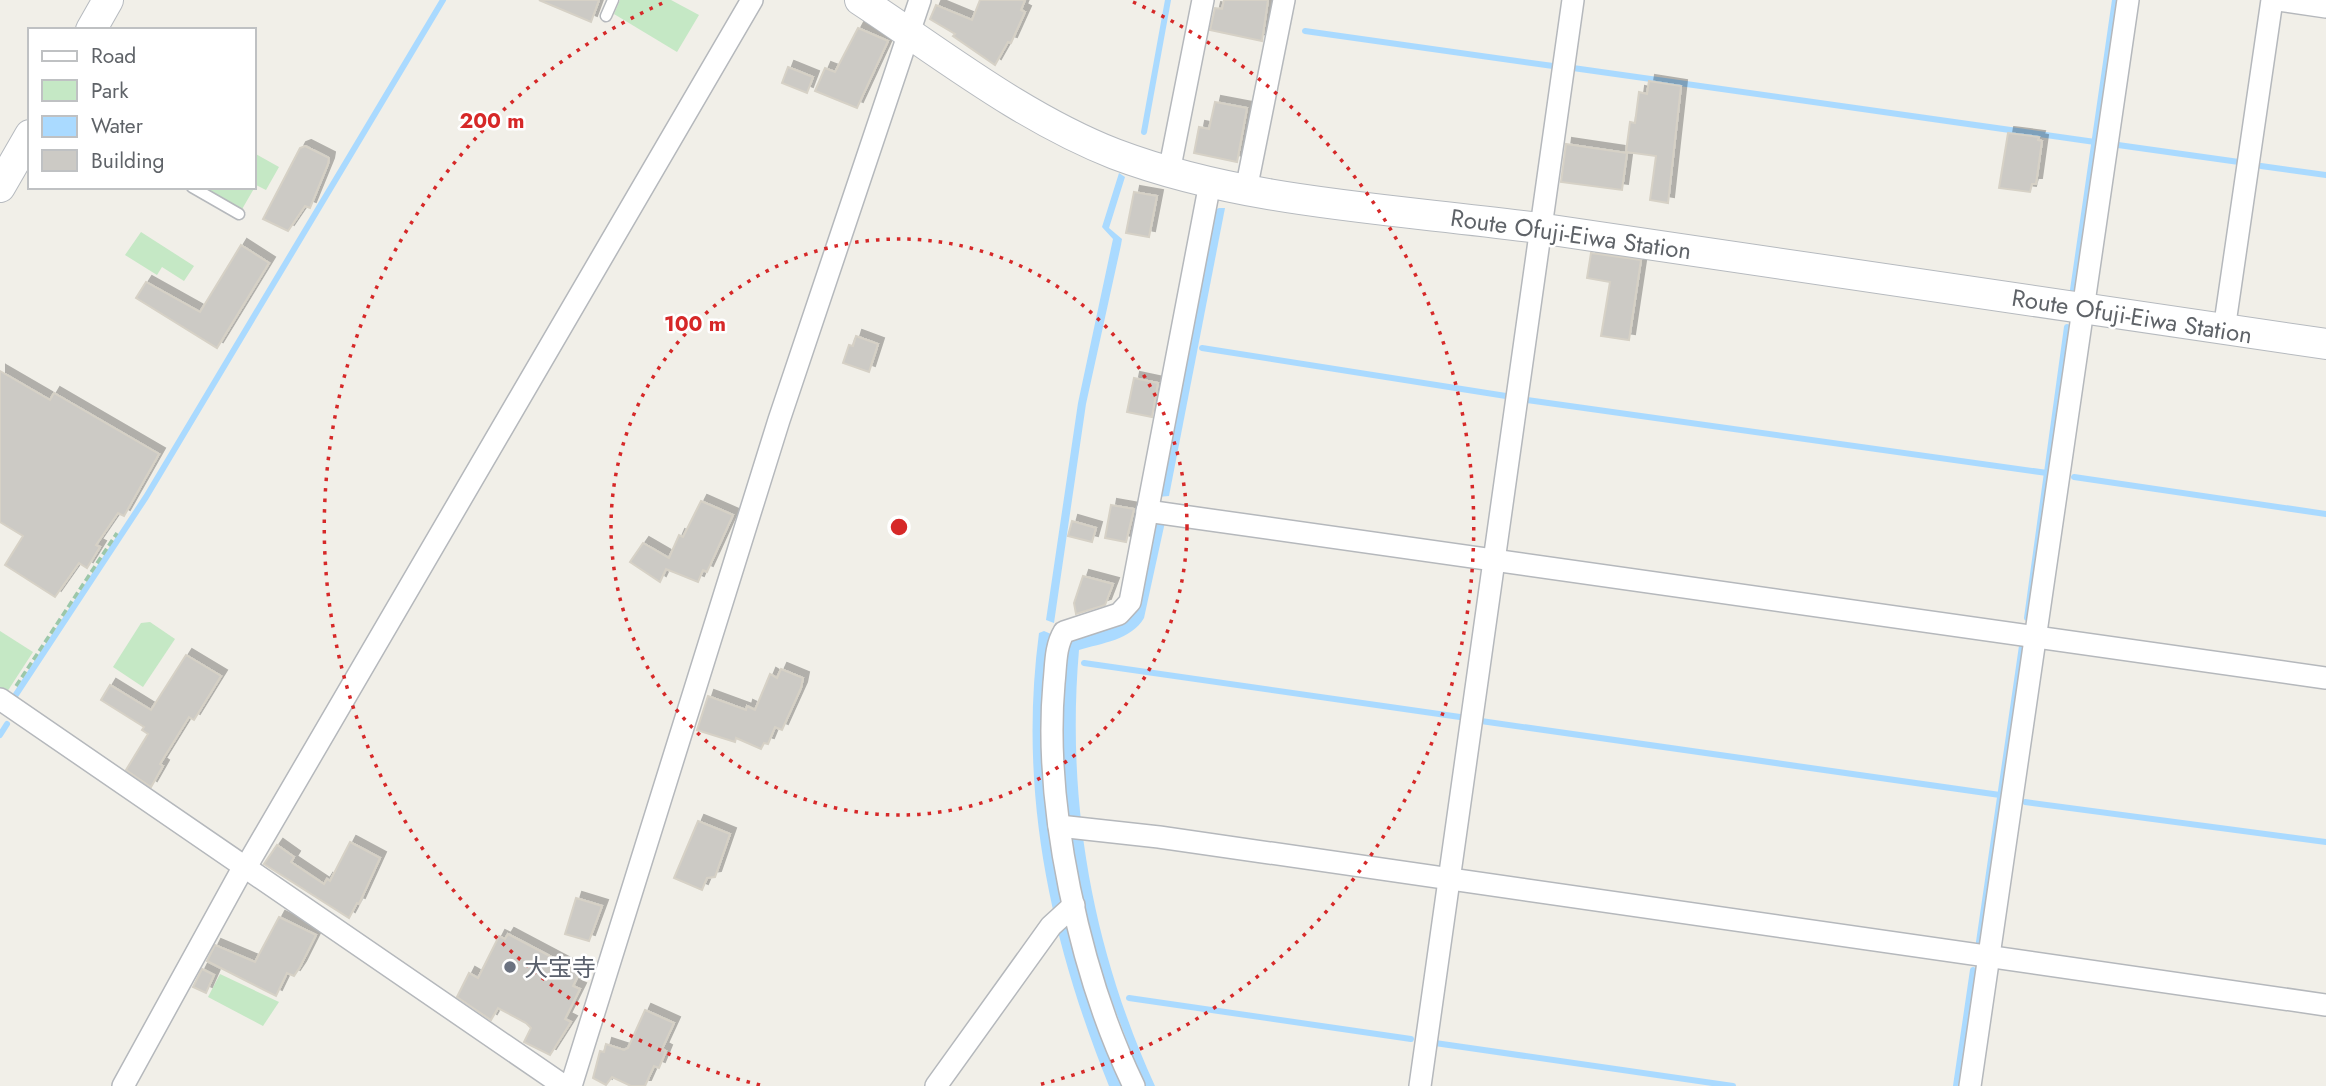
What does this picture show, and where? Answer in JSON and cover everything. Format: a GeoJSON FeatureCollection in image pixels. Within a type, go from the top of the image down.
{"type":"FeatureCollection","features":[{"type":"Feature","properties":{"kind":"main road"},"geometry":{"type":"LineString","coordinates":[[92,28],[108,0]]}},
{"type":"Feature","properties":{"kind":"main road","name":"Route Ofuji-Eiwa Station"},"geometry":{"type":"LineString","coordinates":[[860,0],[1064,131],[1115,154],[1210,183],[2326,344]]}},
{"type":"Feature","properties":{"kind":"main road"},"geometry":{"type":"LineString","coordinates":[[0,187],[28,138]]}},
{"type":"Feature","properties":{"kind":"street"},"geometry":{"type":"LineString","coordinates":[[123,1086],[245,867],[752,0]]}},
{"type":"Feature","properties":{"kind":"street"},"geometry":{"type":"LineString","coordinates":[[571,1086],[779,420],[920,0]]}},
{"type":"Feature","properties":{"kind":"street"},"geometry":{"type":"LineString","coordinates":[[1169,172],[1203,0]]}},
{"type":"Feature","properties":{"kind":"street"},"geometry":{"type":"LineString","coordinates":[[1245,190],[1284,0]]}},
{"type":"Feature","properties":{"kind":"street"},"geometry":{"type":"LineString","coordinates":[[1420,1086],[1573,0]]}},
{"type":"Feature","properties":{"kind":"street"},"geometry":{"type":"LineString","coordinates":[[1970,1086],[2081,307],[2128,0]]}},
{"type":"Feature","properties":{"kind":"street"},"geometry":{"type":"LineString","coordinates":[[2224,330],[2272,0]]}},
{"type":"Feature","properties":{"kind":"street"},"geometry":{"type":"LineString","coordinates":[[2278,0],[2326,7]]}},
{"type":"Feature","properties":{"kind":"street"},"geometry":{"type":"LineString","coordinates":[[1133,1086],[1103,1006],[1073,905],[1070,827],[1052,709],[1058,642],[1064,632],[1119,614],[1127,608],[1210,183]]}},
{"type":"Feature","properties":{"kind":"street"},"geometry":{"type":"LineString","coordinates":[[1147,510],[2326,678]]}},
{"type":"Feature","properties":{"kind":"street"},"geometry":{"type":"LineString","coordinates":[[2,701],[564,1086]]}},
{"type":"Feature","properties":{"kind":"street"},"geometry":{"type":"LineString","coordinates":[[1070,827],[2326,1005]]}},
{"type":"Feature","properties":{"kind":"street"},"geometry":{"type":"LineString","coordinates":[[936,1086],[1051,926],[1073,905]]}},
{"type":"Feature","properties":{"kind":"lane"},"geometry":{"type":"LineString","coordinates":[[606,16],[613,0]]}},
{"type":"Feature","properties":{"kind":"lane"},"geometry":{"type":"LineString","coordinates":[[195,189],[239,214]]}},
{"type":"Feature","properties":{"kind":"path"},"geometry":{"type":"LineString","coordinates":[[2,701],[117,533]]}},
{"type":"Feature","properties":{"kind":"green space"},"geometry":{"type":"Polygon","coordinates":[[[620,0],[671,0],[699,15],[677,52],[614,14],[620,0]]]}},
{"type":"Feature","properties":{"kind":"green space"},"geometry":{"type":"Polygon","coordinates":[[[256,154],[279,167],[266,190],[256,185],[256,154]]]}},
{"type":"Feature","properties":{"kind":"green space"},"geometry":{"type":"Polygon","coordinates":[[[205,189],[254,189],[241,211],[205,189]]]}},
{"type":"Feature","properties":{"kind":"green space"},"geometry":{"type":"Polygon","coordinates":[[[141,232],[194,266],[184,281],[162,267],[157,275],[125,255],[141,232]]]}},
{"type":"Feature","properties":{"kind":"green space"},"geometry":{"type":"Polygon","coordinates":[[[150,622],[175,639],[143,687],[113,667],[141,623],[150,622]]]}},
{"type":"Feature","properties":{"kind":"green space"},"geometry":{"type":"Polygon","coordinates":[[[0,631],[33,652],[7,692],[0,687],[0,631]]]}},
{"type":"Feature","properties":{"kind":"green space"},"geometry":{"type":"Polygon","coordinates":[[[220,974],[279,1002],[263,1026],[208,997],[220,974]]]}},
{"type":"Feature","properties":{"kind":"water"},"geometry":{"type":"Polygon","coordinates":[[[1119,173],[1125,177],[1109,228],[1122,239],[1086,404],[1054,623],[1046,620],[1078,403],[1113,239],[1102,227],[1119,173]]]}},
{"type":"Feature","properties":{"kind":"water"},"geometry":{"type":"Polygon","coordinates":[[[1225,208],[1169,496],[1157,497],[1213,211],[1225,208]]]}},
{"type":"Feature","properties":{"kind":"water"},"geometry":{"type":"Polygon","coordinates":[[[1153,522],[1165,522],[1144,618],[1124,636],[1079,650],[1076,706],[1081,818],[1088,873],[1115,981],[1155,1086],[1145,1086],[1115,1010],[1080,892],[1066,811],[1062,738],[1068,642],[1121,624],[1153,522]]]}},
{"type":"Feature","properties":{"kind":"water"},"geometry":{"type":"Polygon","coordinates":[[[1044,631],[1051,634],[1044,710],[1045,772],[1124,1086],[1109,1086],[1088,1031],[1055,920],[1044,864],[1036,807],[1033,750],[1039,633],[1044,631]]]}},
{"type":"Feature","properties":{"kind":"building"},"geometry":{"type":"Polygon","coordinates":[[[539,0],[599,0],[591,22],[539,0]]]}},
{"type":"Feature","properties":{"kind":"building"},"geometry":{"type":"Polygon","coordinates":[[[980,0],[1025,0],[1021,10],[1025,12],[1011,43],[1008,42],[995,65],[953,36],[955,34],[930,19],[936,5],[972,20],[980,0]]]}},
{"type":"Feature","properties":{"kind":"building"},"geometry":{"type":"Polygon","coordinates":[[[1224,0],[1268,0],[1262,41],[1210,30],[1215,8],[1222,9],[1224,0]]]}},
{"type":"Feature","properties":{"kind":"building"},"geometry":{"type":"Polygon","coordinates":[[[858,28],[888,41],[857,108],[815,91],[825,68],[835,72],[858,28]]]}},
{"type":"Feature","properties":{"kind":"building"},"geometry":{"type":"Polygon","coordinates":[[[788,67],[813,77],[807,93],[782,83],[788,67]]]}},
{"type":"Feature","properties":{"kind":"building"},"geometry":{"type":"Polygon","coordinates":[[[1649,81],[1681,86],[1668,203],[1650,200],[1656,156],[1626,152],[1630,122],[1635,123],[1639,92],[1647,94],[1649,81]]]}},
{"type":"Feature","properties":{"kind":"building"},"geometry":{"type":"Polygon","coordinates":[[[1215,102],[1247,108],[1237,162],[1194,153],[1199,127],[1209,129],[1215,102]]]}},
{"type":"Feature","properties":{"kind":"building"},"geometry":{"type":"Polygon","coordinates":[[[2008,133],[2039,137],[2038,140],[2042,141],[2036,184],[2032,184],[2030,192],[1999,188],[2008,133]]]}},
{"type":"Feature","properties":{"kind":"building"},"geometry":{"type":"Polygon","coordinates":[[[1566,144],[1627,153],[1622,190],[1561,182],[1566,144]]]}},
{"type":"Feature","properties":{"kind":"building"},"geometry":{"type":"Polygon","coordinates":[[[305,146],[329,158],[328,164],[310,208],[305,206],[288,231],[263,219],[300,148],[305,146]]]}},
{"type":"Feature","properties":{"kind":"building"},"geometry":{"type":"Polygon","coordinates":[[[1134,192],[1157,196],[1149,237],[1126,233],[1134,192]]]}},
{"type":"Feature","properties":{"kind":"building"},"geometry":{"type":"Polygon","coordinates":[[[241,245],[269,263],[217,348],[136,298],[146,282],[200,312],[241,245]]]}},
{"type":"Feature","properties":{"kind":"building"},"geometry":{"type":"Polygon","coordinates":[[[1591,253],[1641,260],[1629,340],[1601,336],[1610,282],[1587,278],[1591,253]]]}},
{"type":"Feature","properties":{"kind":"building"},"geometry":{"type":"Polygon","coordinates":[[[856,336],[878,344],[869,372],[843,363],[849,345],[853,346],[856,336]]]}},
{"type":"Feature","properties":{"kind":"building"},"geometry":{"type":"Polygon","coordinates":[[[0,371],[50,400],[54,393],[159,454],[124,516],[118,513],[96,545],[100,547],[87,568],[79,563],[55,597],[5,565],[23,536],[0,522],[0,371]]]}},
{"type":"Feature","properties":{"kind":"building"},"geometry":{"type":"Polygon","coordinates":[[[1134,378],[1158,383],[1152,417],[1127,412],[1134,378]]]}},
{"type":"Feature","properties":{"kind":"building"},"geometry":{"type":"Polygon","coordinates":[[[701,501],[733,515],[707,572],[703,570],[698,582],[666,569],[660,582],[630,562],[643,543],[669,558],[679,535],[683,537],[701,501]]]}},
{"type":"Feature","properties":{"kind":"building"},"geometry":{"type":"Polygon","coordinates":[[[1111,505],[1134,509],[1126,542],[1105,538],[1111,505]]]}},
{"type":"Feature","properties":{"kind":"building"},"geometry":{"type":"Polygon","coordinates":[[[1072,521],[1096,528],[1092,542],[1068,536],[1072,521]]]}},
{"type":"Feature","properties":{"kind":"building"},"geometry":{"type":"Polygon","coordinates":[[[1083,576],[1113,584],[1105,605],[1076,614],[1074,603],[1083,576]]]}},
{"type":"Feature","properties":{"kind":"building"},"geometry":{"type":"Polygon","coordinates":[[[186,655],[221,676],[194,720],[189,717],[160,764],[163,766],[151,787],[126,770],[148,734],[142,730],[144,727],[101,700],[110,685],[151,710],[186,655]]]}},
{"type":"Feature","properties":{"kind":"building"},"geometry":{"type":"Polygon","coordinates":[[[781,669],[803,678],[782,730],[775,727],[768,744],[764,743],[761,749],[736,738],[735,742],[697,730],[708,696],[746,710],[747,706],[755,710],[770,674],[777,678],[781,669]]]}},
{"type":"Feature","properties":{"kind":"building"},"geometry":{"type":"Polygon","coordinates":[[[698,821],[730,834],[715,877],[707,878],[702,890],[674,878],[698,821]]]}},
{"type":"Feature","properties":{"kind":"building"},"geometry":{"type":"Polygon","coordinates":[[[350,842],[380,858],[359,904],[357,903],[349,918],[264,864],[277,845],[294,857],[291,862],[324,884],[327,879],[330,881],[350,842]]]}},
{"type":"Feature","properties":{"kind":"building"},"geometry":{"type":"Polygon","coordinates":[[[576,898],[602,906],[589,941],[565,934],[576,898]]]}},
{"type":"Feature","properties":{"kind":"building"},"geometry":{"type":"Polygon","coordinates":[[[279,917],[316,935],[300,967],[294,976],[287,973],[276,996],[207,961],[215,945],[255,962],[279,917]]]}},
{"type":"Feature","properties":{"kind":"building"},"geometry":{"type":"Polygon","coordinates":[[[508,934],[580,972],[573,986],[580,989],[565,1019],[571,1022],[550,1055],[524,1042],[531,1028],[526,1023],[498,1008],[491,1020],[457,997],[469,973],[478,978],[499,936],[505,939],[508,934]]]}},
{"type":"Feature","properties":{"kind":"building"},"geometry":{"type":"Polygon","coordinates":[[[202,969],[214,975],[206,993],[193,987],[202,969]]]}},
{"type":"Feature","properties":{"kind":"building"},"geometry":{"type":"Polygon","coordinates":[[[645,1010],[674,1023],[662,1049],[666,1051],[659,1068],[654,1066],[645,1086],[631,1086],[612,1077],[606,1085],[593,1078],[600,1051],[604,1052],[606,1044],[624,1050],[628,1048],[645,1010]]]}},
{"type":"Feature","properties":{"kind":"waterway"},"geometry":{"type":"LineString","coordinates":[[15,696],[146,497],[443,0]]}},
{"type":"Feature","properties":{"kind":"waterway"},"geometry":{"type":"LineString","coordinates":[[1144,132],[1168,0]]}},
{"type":"Feature","properties":{"kind":"waterway"},"geometry":{"type":"LineString","coordinates":[[2073,290],[2115,0]]}},
{"type":"Feature","properties":{"kind":"waterway"},"geometry":{"type":"LineString","coordinates":[[1305,31],[1553,66]]}},
{"type":"Feature","properties":{"kind":"waterway"},"geometry":{"type":"LineString","coordinates":[[1573,68],[2095,142]]}},
{"type":"Feature","properties":{"kind":"waterway"},"geometry":{"type":"LineString","coordinates":[[2118,145],[2239,162]]}},
{"type":"Feature","properties":{"kind":"waterway"},"geometry":{"type":"LineString","coordinates":[[2261,166],[2326,175]]}},
{"type":"Feature","properties":{"kind":"waterway"},"geometry":{"type":"LineString","coordinates":[[2027,618],[2067,327]]}},
{"type":"Feature","properties":{"kind":"waterway"},"geometry":{"type":"LineString","coordinates":[[1202,348],[1506,396]]}},
{"type":"Feature","properties":{"kind":"waterway"},"geometry":{"type":"LineString","coordinates":[[1527,400],[2047,473]]}},
{"type":"Feature","properties":{"kind":"waterway"},"geometry":{"type":"LineString","coordinates":[[2074,477],[2326,514]]}},
{"type":"Feature","properties":{"kind":"waterway"},"geometry":{"type":"LineString","coordinates":[[1979,942],[2022,646]]}},
{"type":"Feature","properties":{"kind":"waterway"},"geometry":{"type":"LineString","coordinates":[[1084,663],[1460,717]]}},
{"type":"Feature","properties":{"kind":"waterway"},"geometry":{"type":"LineString","coordinates":[[1481,721],[2000,795]]}},
{"type":"Feature","properties":{"kind":"waterway"},"geometry":{"type":"LineString","coordinates":[[0,735],[7,724]]}},
{"type":"Feature","properties":{"kind":"waterway"},"geometry":{"type":"LineString","coordinates":[[2025,802],[2326,842]]}},
{"type":"Feature","properties":{"kind":"waterway"},"geometry":{"type":"LineString","coordinates":[[1956,1086],[1973,970]]}},
{"type":"Feature","properties":{"kind":"waterway"},"geometry":{"type":"LineString","coordinates":[[1129,998],[1411,1039]]}},
{"type":"Feature","properties":{"kind":"waterway"},"geometry":{"type":"LineString","coordinates":[[1435,1043],[1733,1086]]}},
{"type":"Feature","properties":{"kind":"place","name":"大宝寺"},"geometry":{"type":"Point","coordinates":[510,967]}}]}
